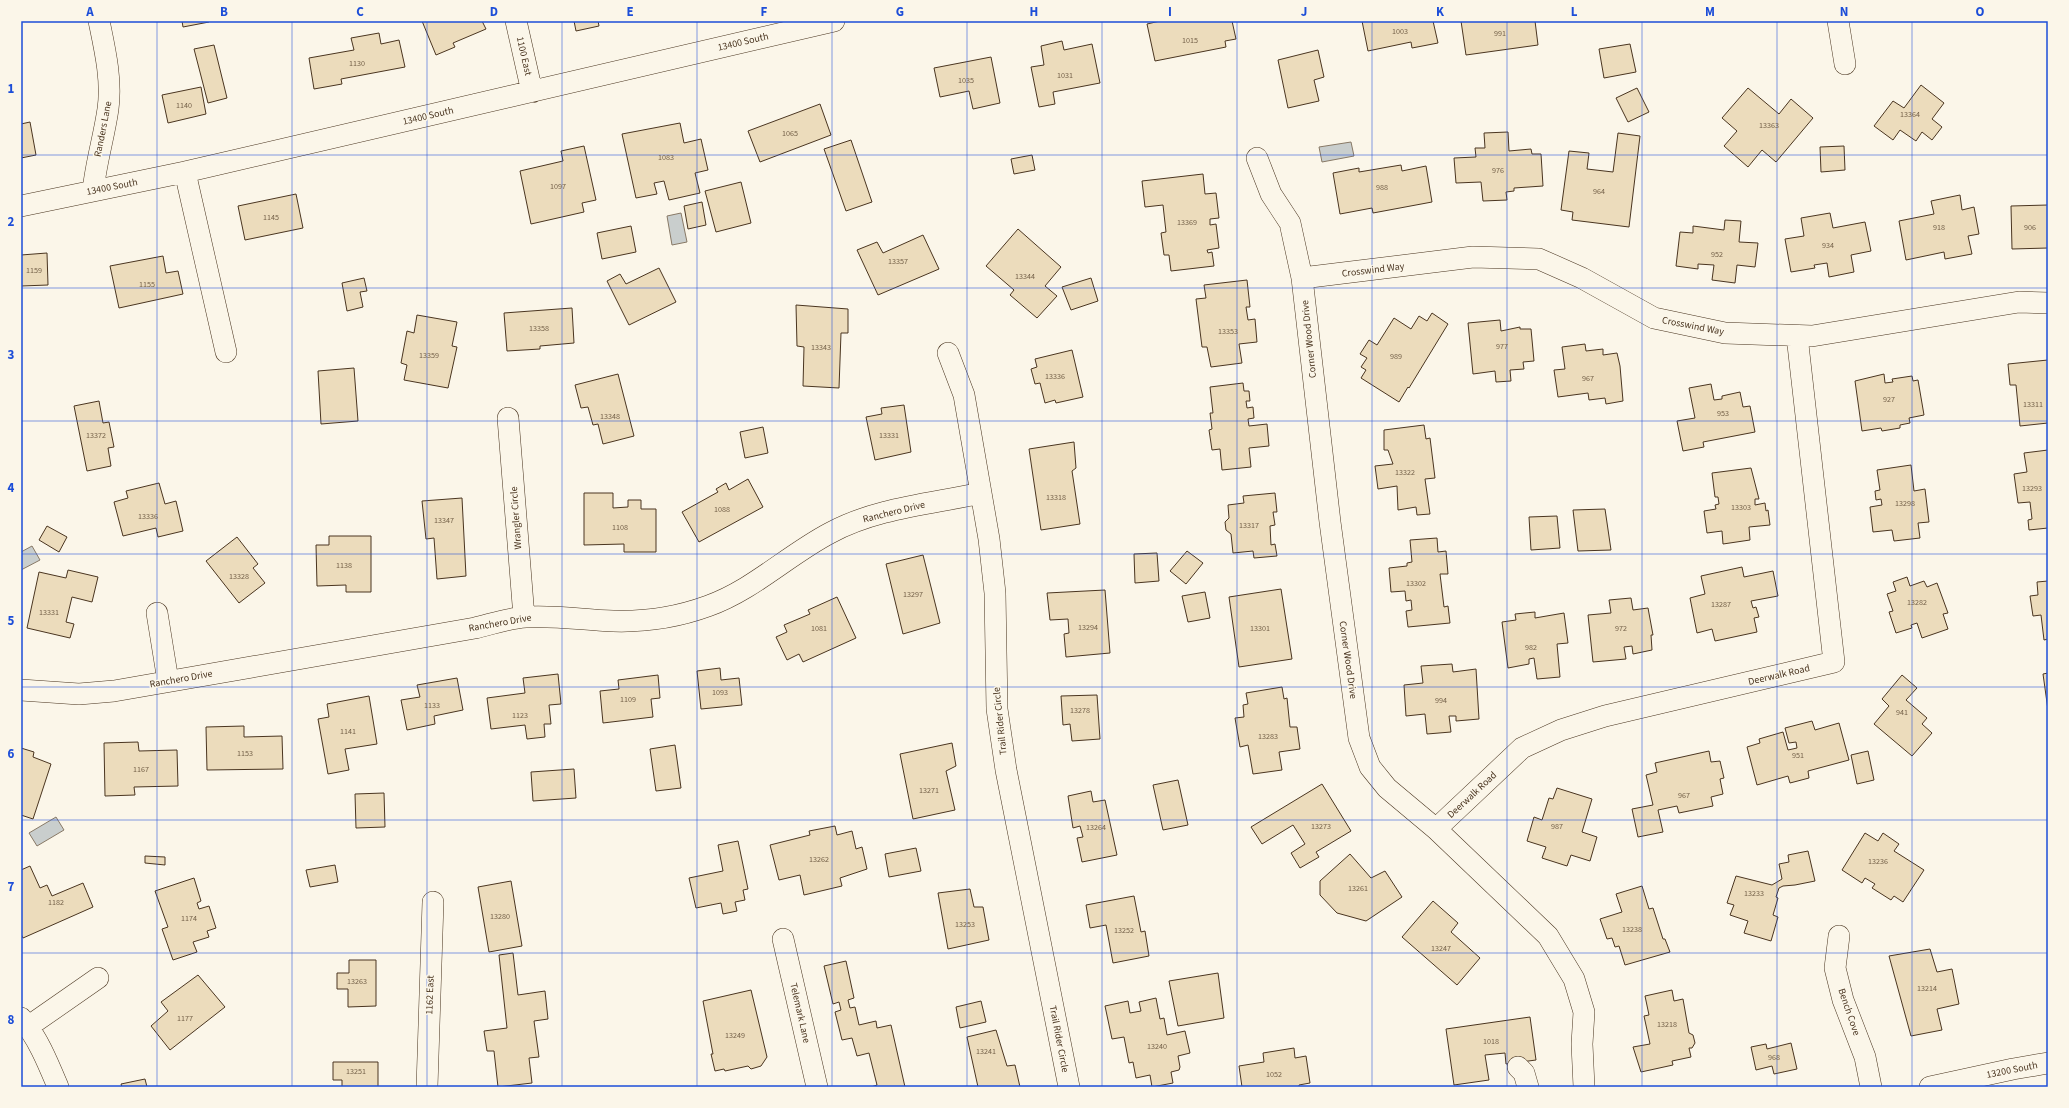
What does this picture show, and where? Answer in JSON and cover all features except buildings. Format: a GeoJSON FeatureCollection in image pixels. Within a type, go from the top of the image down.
{"type":"FeatureCollection","features":[{"type":"Feature","properties":{"kind":"street","name":"Randers Lane"},"geometry":{"type":"LineString","coordinates":[[93,190],[96,164],[108,109],[109,89],[108,69],[99,21]]}},
{"type":"Feature","properties":{"kind":"street","name":"1100 East"},"geometry":{"type":"LineString","coordinates":[[516,21],[532,92]]}},
{"type":"Feature","properties":{"kind":"street","name":"13400 South"},"geometry":{"type":"LineString","coordinates":[[21,206],[185,172],[532,92],[772,28],[834,21]]}},
{"type":"Feature","properties":{"kind":"street"},"geometry":{"type":"LineString","coordinates":[[1838,21],[1845,64]]}},
{"type":"Feature","properties":{"kind":"street","name":"Corner Wood Drive"},"geometry":{"type":"LineString","coordinates":[[1257,158],[1271,194],[1290,223],[1302,278],[1330,522],[1359,738],[1370,767],[1387,788],[1436,829],[1548,936],[1574,979],[1584,1012],[1582,1044],[1584,1087]]}},
{"type":"Feature","properties":{"kind":"street"},"geometry":{"type":"LineString","coordinates":[[185,172],[226,352]]}},
{"type":"Feature","properties":{"kind":"street","name":"Crosswind Way"},"geometry":{"type":"LineString","coordinates":[[1302,278],[1473,257],[1538,260],[1582,278],[1654,318],[1725,333],[1796,336],[1812,336],[2020,302],[2048,303]]}},
{"type":"Feature","properties":{"kind":"street","name":"Deerwalk Road"},"geometry":{"type":"LineString","coordinates":[[1436,829],[1522,748],[1561,730],[1606,716],[1834,662],[1796,336]]}},
{"type":"Feature","properties":{"kind":"street","name":"Trail Rider Circle"},"geometry":{"type":"LineString","coordinates":[[948,353],[964,395],[989,539],[995,593],[997,694],[1001,740],[1069,1087]]}},
{"type":"Feature","properties":{"kind":"street","name":"Wrangler Circle"},"geometry":{"type":"LineString","coordinates":[[508,418],[524,617]]}},
{"type":"Feature","properties":{"kind":"street","name":"Ranchero Drive"},"geometry":{"type":"LineString","coordinates":[[21,690],[79,694],[114,692],[168,681],[475,628],[524,617],[614,621],[646,620],[678,615],[709,606],[739,592],[801,550],[831,532],[865,518],[897,510],[981,494]]}},
{"type":"Feature","properties":{"kind":"street"},"geometry":{"type":"LineString","coordinates":[[157,613],[168,681]]}},
{"type":"Feature","properties":{"kind":"street","name":"1162 East"},"geometry":{"type":"LineString","coordinates":[[427,1087],[433,902]]}},
{"type":"Feature","properties":{"kind":"street","name":"Bench Cove"},"geometry":{"type":"LineString","coordinates":[[1839,936],[1835,968],[1843,1000],[1865,1057],[1871,1087]]}},
{"type":"Feature","properties":{"kind":"street","name":"Telemark Lane"},"geometry":{"type":"LineString","coordinates":[[783,939],[817,1087]]}},
{"type":"Feature","properties":{"kind":"street"},"geometry":{"type":"LineString","coordinates":[[58,1087],[47,1059],[25,1022],[98,978]]}},
{"type":"Feature","properties":{"kind":"street","name":"13200 South"},"geometry":{"type":"LineString","coordinates":[[1930,1087],[2013,1069],[2048,1064]]}},
{"type":"Feature","properties":{"kind":"street"},"geometry":{"type":"LineString","coordinates":[[1518,1066],[1524,1073],[1528,1087]]}},
{"type":"Feature","properties":{"kind":"shaded area"},"geometry":{"type":"Polygon","coordinates":[[[1351,142],[1354,156],[1322,162],[1319,147],[1351,142]]]}},
{"type":"Feature","properties":{"kind":"shaded area"},"geometry":{"type":"Polygon","coordinates":[[[681,213],[687,242],[672,245],[667,216],[681,213]]]}},
{"type":"Feature","properties":{"kind":"shaded area"},"geometry":{"type":"Polygon","coordinates":[[[32,546],[40,560],[21,570],[21,552],[32,546]]]}},
{"type":"Feature","properties":{"kind":"shaded area"},"geometry":{"type":"Polygon","coordinates":[[[56,817],[64,830],[37,846],[29,833],[56,817]]]}}]}
